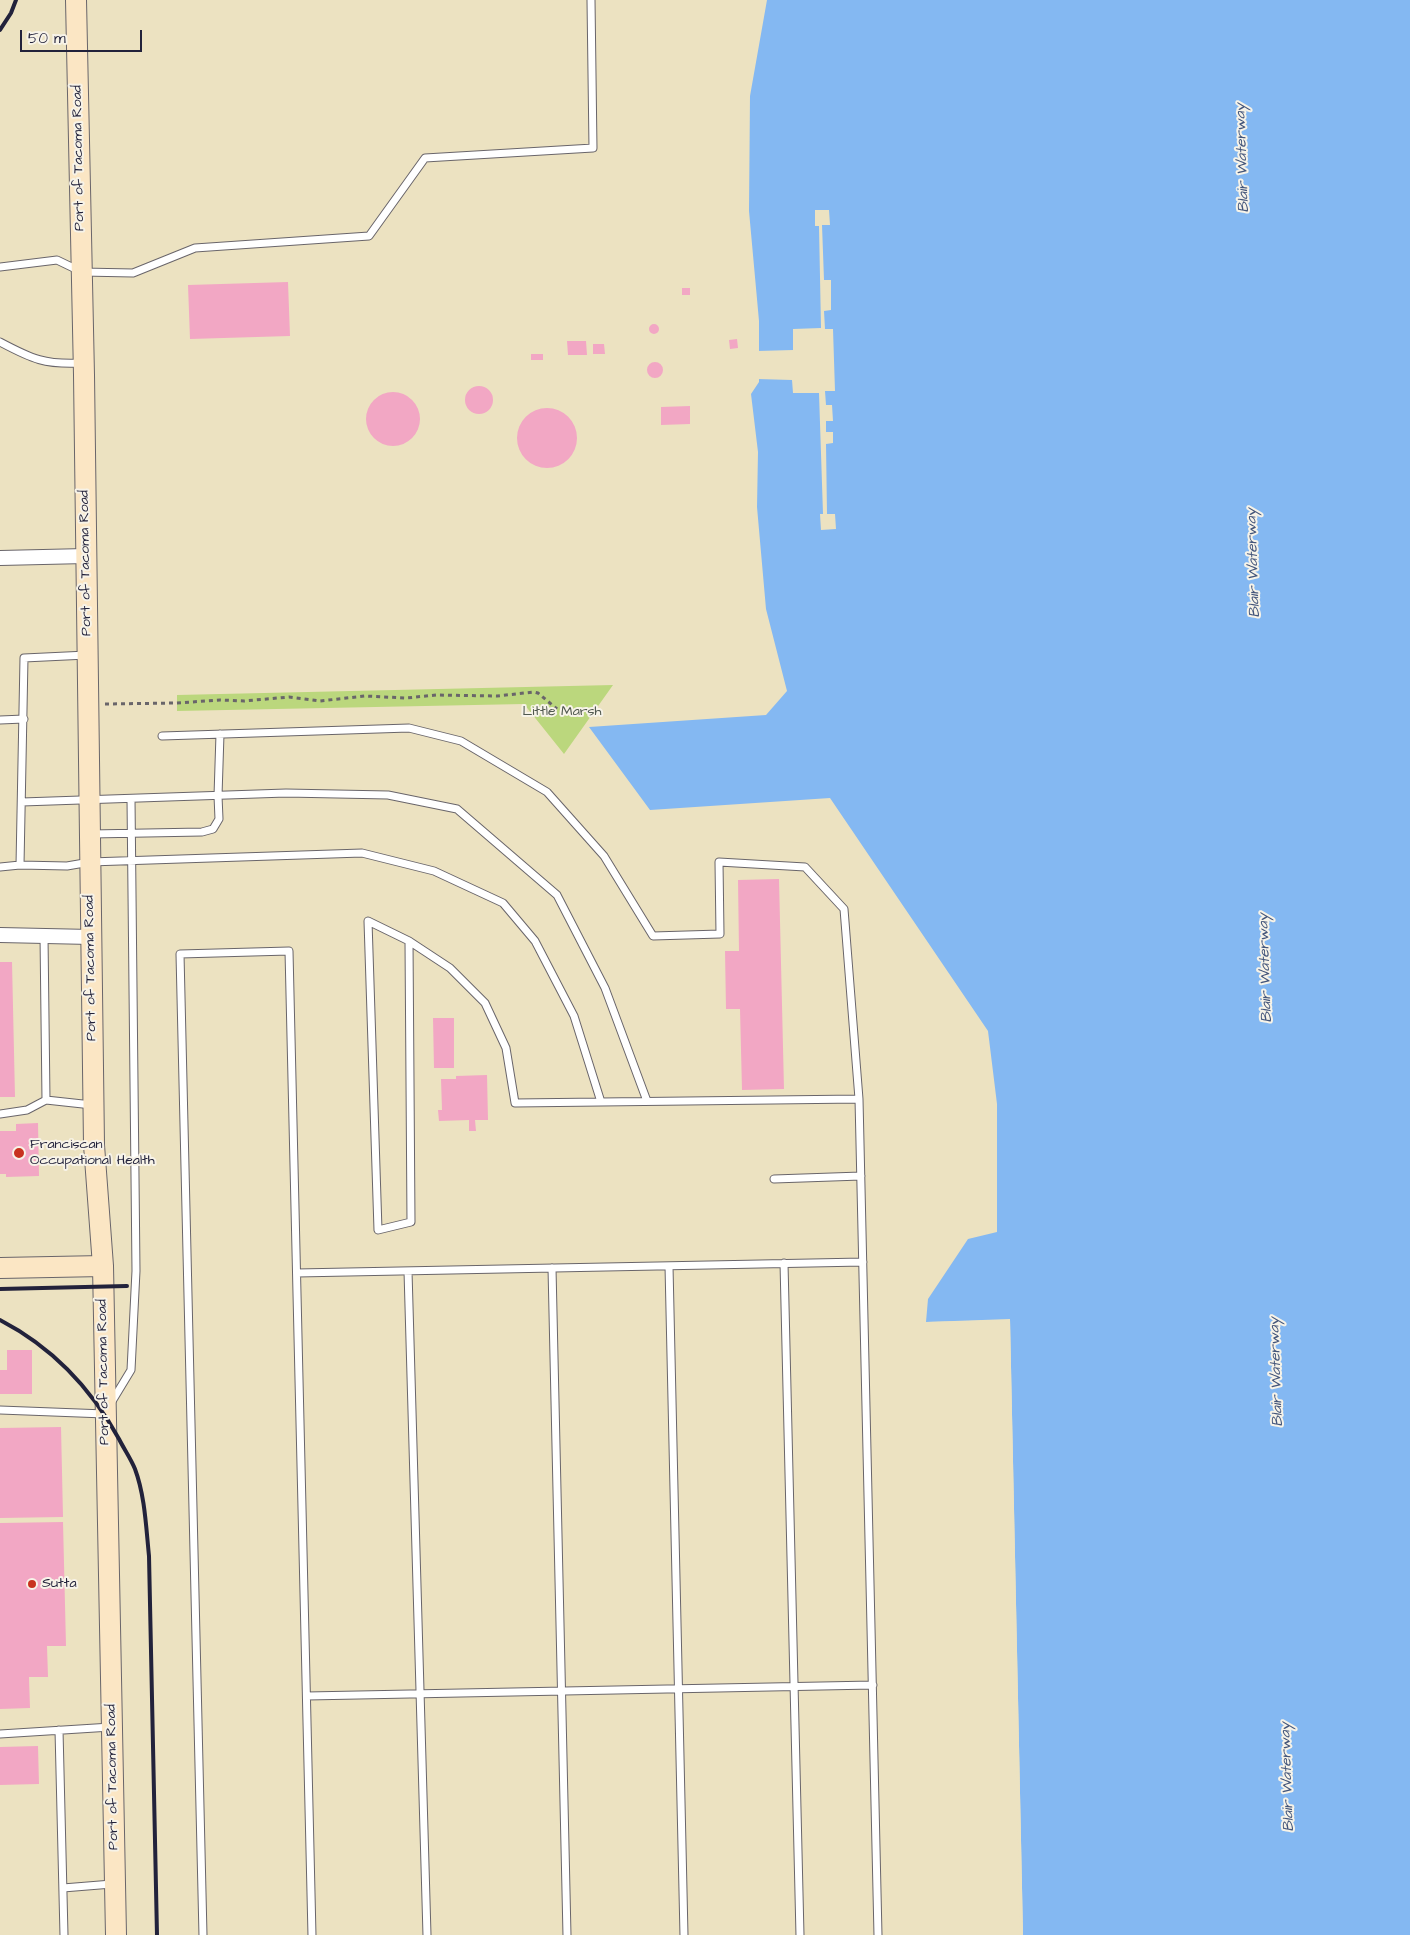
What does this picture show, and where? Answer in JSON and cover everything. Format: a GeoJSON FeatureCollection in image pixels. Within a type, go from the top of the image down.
{"type":"FeatureCollection","features":[{"type":"Feature","properties":{"kind":"main road","name":"Port of Tacoma Road"},"geometry":{"type":"LineString","coordinates":[[76,0],[84,362],[93,1105],[103,1266],[116,1935]]}},
{"type":"Feature","properties":{"kind":"main road"},"geometry":{"type":"LineString","coordinates":[[0,1268],[103,1266]]}},
{"type":"Feature","properties":{"kind":"street"},"geometry":{"type":"LineString","coordinates":[[0,558],[86,556]]}},
{"type":"Feature","properties":{"kind":"street"},"geometry":{"type":"LineString","coordinates":[[0,935],[91,937]]}},
{"type":"Feature","properties":{"kind":"lane"},"geometry":{"type":"LineString","coordinates":[[0,267],[56,260],[82,272],[133,273],[195,248],[369,236],[425,158],[593,148],[591,0]]}},
{"type":"Feature","properties":{"kind":"lane"},"geometry":{"type":"LineString","coordinates":[[0,342],[34,360],[58,364],[84,362]]}},
{"type":"Feature","properties":{"kind":"lane"},"geometry":{"type":"LineString","coordinates":[[20,865],[24,658],[87,655]]}},
{"type":"Feature","properties":{"kind":"lane"},"geometry":{"type":"LineString","coordinates":[[0,720],[24,719]]}},
{"type":"Feature","properties":{"kind":"lane"},"geometry":{"type":"LineString","coordinates":[[162,736],[409,728],[462,741],[547,792],[604,856],[652,936],[720,934],[719,862],[805,867],[844,908],[859,1099],[878,1935]]}},
{"type":"Feature","properties":{"kind":"lane"},"geometry":{"type":"LineString","coordinates":[[90,834],[202,832],[212,828],[220,819],[218,796],[220,734]]}},
{"type":"Feature","properties":{"kind":"lane"},"geometry":{"type":"LineString","coordinates":[[22,802],[286,793],[388,795],[457,809],[557,895],[605,988],[647,1101]]}},
{"type":"Feature","properties":{"kind":"lane"},"geometry":{"type":"LineString","coordinates":[[0,1410],[105,1414],[131,1370],[136,1271],[133,834],[131,799]]}},
{"type":"Feature","properties":{"kind":"lane"},"geometry":{"type":"LineString","coordinates":[[0,867],[20,865],[67,866],[90,862],[362,853],[434,871],[503,903],[535,941],[574,1016],[601,1102]]}},
{"type":"Feature","properties":{"kind":"lane"},"geometry":{"type":"LineString","coordinates":[[409,941],[411,1222],[378,1230],[368,921],[409,941],[450,968],[485,1003],[506,1048],[515,1103],[859,1099]]}},
{"type":"Feature","properties":{"kind":"lane"},"geometry":{"type":"LineString","coordinates":[[44,936],[46,1100]]}},
{"type":"Feature","properties":{"kind":"lane"},"geometry":{"type":"LineString","coordinates":[[203,1935],[180,954],[289,951],[312,1935]]}},
{"type":"Feature","properties":{"kind":"lane"},"geometry":{"type":"LineString","coordinates":[[0,1114],[27,1110],[46,1100],[93,1105]]}},
{"type":"Feature","properties":{"kind":"lane"},"geometry":{"type":"LineString","coordinates":[[774,1179],[861,1176]]}},
{"type":"Feature","properties":{"kind":"lane"},"geometry":{"type":"LineString","coordinates":[[297,1273],[863,1262]]}},
{"type":"Feature","properties":{"kind":"lane"},"geometry":{"type":"LineString","coordinates":[[784,1263],[800,1935]]}},
{"type":"Feature","properties":{"kind":"lane"},"geometry":{"type":"LineString","coordinates":[[669,1266],[684,1935]]}},
{"type":"Feature","properties":{"kind":"lane"},"geometry":{"type":"LineString","coordinates":[[552,1268],[567,1935]]}},
{"type":"Feature","properties":{"kind":"lane"},"geometry":{"type":"LineString","coordinates":[[408,1271],[422,1694],[427,1935]]}},
{"type":"Feature","properties":{"kind":"lane"},"geometry":{"type":"LineString","coordinates":[[307,1696],[873,1685]]}},
{"type":"Feature","properties":{"kind":"lane"},"geometry":{"type":"LineString","coordinates":[[0,1734],[112,1727]]}},
{"type":"Feature","properties":{"kind":"lane"},"geometry":{"type":"LineString","coordinates":[[59,1730],[64,1935]]}},
{"type":"Feature","properties":{"kind":"lane"},"geometry":{"type":"LineString","coordinates":[[63,1888],[115,1883]]}},
{"type":"Feature","properties":{"kind":"path"},"geometry":{"type":"LineString","coordinates":[[88,704],[244,701],[289,697],[320,700],[365,696],[406,698],[436,695],[497,696],[534,692],[538,693],[557,709]]}},
{"type":"Feature","properties":{"kind":"green space","name":"Little Marsh"},"geometry":{"type":"Polygon","coordinates":[[[613,685],[564,754],[524,704],[177,711],[177,695],[613,685]]]}},
{"type":"Feature","properties":{"kind":"water","name":"Blair Waterway"},"geometry":{"type":"Polygon","coordinates":[[[767,0],[1410,0],[1410,1935],[1023,1935],[1010,1320],[926,1322],[928,1299],[968,1239],[997,1232],[997,1104],[988,1031],[830,798],[650,810],[589,727],[766,715],[787,691],[766,609],[757,507],[758,452],[751,394],[759,382],[759,321],[749,211],[750,96],[767,0]]]}},
{"type":"Feature","properties":{"kind":"pier"},"geometry":{"type":"Polygon","coordinates":[[[815,210],[829,210],[830,225],[822,225],[824,280],[831,280],[831,310],[824,311],[825,329],[833,329],[835,391],[825,391],[826,405],[832,405],[833,421],[826,421],[826,432],[833,432],[833,443],[826,444],[827,514],[835,514],[836,529],[821,530],[820,514],[823,514],[819,393],[793,393],[792,380],[757,379],[757,351],[793,350],[793,329],[821,328],[819,226],[815,226],[815,210]]]}},
{"type":"Feature","properties":{"kind":"pier"},"geometry":{"type":"Polygon","coordinates":[[[1010,1319],[1023,1935],[1020,1935],[1007,1322],[926,1325],[926,1322],[1010,1319]]]}},
{"type":"Feature","properties":{"kind":"building"},"geometry":{"type":"Polygon","coordinates":[[[288,282],[290,336],[190,339],[188,285],[288,282]]]}},
{"type":"Feature","properties":{"kind":"building"},"geometry":{"type":"Polygon","coordinates":[[[682,288],[690,288],[690,295],[682,295],[682,288]]]}},
{"type":"Feature","properties":{"kind":"building"},"geometry":{"type":"Polygon","coordinates":[[[654,324],[659,329],[654,334],[649,329],[654,324]]]}},
{"type":"Feature","properties":{"kind":"building"},"geometry":{"type":"Polygon","coordinates":[[[737,339],[738,348],[730,349],[729,340],[737,339]]]}},
{"type":"Feature","properties":{"kind":"building"},"geometry":{"type":"Polygon","coordinates":[[[567,341],[586,341],[587,355],[568,355],[567,341]]]}},
{"type":"Feature","properties":{"kind":"building"},"geometry":{"type":"Polygon","coordinates":[[[593,344],[604,344],[605,354],[593,354],[593,344]]]}},
{"type":"Feature","properties":{"kind":"building"},"geometry":{"type":"Polygon","coordinates":[[[531,354],[543,354],[543,360],[531,360],[531,354]]]}},
{"type":"Feature","properties":{"kind":"building"},"geometry":{"type":"Polygon","coordinates":[[[652,362],[658,362],[663,367],[661,376],[652,378],[647,373],[647,367],[652,362]]]}},
{"type":"Feature","properties":{"kind":"building"},"geometry":{"type":"Polygon","coordinates":[[[479,386],[489,390],[493,400],[489,410],[479,414],[469,410],[465,400],[469,390],[479,386]]]}},
{"type":"Feature","properties":{"kind":"building"},"geometry":{"type":"Polygon","coordinates":[[[393,392],[403,394],[412,400],[418,409],[420,419],[418,429],[412,438],[403,444],[393,446],[383,444],[374,438],[368,429],[366,419],[368,409],[374,400],[383,394],[393,392]]]}},
{"type":"Feature","properties":{"kind":"building"},"geometry":{"type":"Polygon","coordinates":[[[690,406],[690,424],[661,425],[661,407],[690,406]]]}},
{"type":"Feature","properties":{"kind":"building"},"geometry":{"type":"Polygon","coordinates":[[[541,408],[553,408],[564,413],[572,421],[577,432],[575,450],[564,463],[553,468],[541,468],[530,463],[522,455],[517,444],[517,432],[522,421],[530,413],[541,408]]]}},
{"type":"Feature","properties":{"kind":"building"},"geometry":{"type":"Polygon","coordinates":[[[779,879],[784,1089],[742,1090],[740,1009],[726,1009],[725,951],[739,951],[738,880],[779,879]]]}},
{"type":"Feature","properties":{"kind":"building"},"geometry":{"type":"Polygon","coordinates":[[[0,962],[12,962],[15,1097],[0,1097],[0,962]]]}},
{"type":"Feature","properties":{"kind":"building"},"geometry":{"type":"Polygon","coordinates":[[[433,1018],[454,1018],[454,1068],[434,1068],[433,1018]]]}},
{"type":"Feature","properties":{"kind":"building"},"geometry":{"type":"Polygon","coordinates":[[[487,1075],[488,1120],[475,1120],[476,1131],[469,1131],[469,1120],[439,1121],[438,1110],[442,1110],[441,1079],[456,1079],[456,1076],[487,1075]]]}},
{"type":"Feature","properties":{"kind":"building","name":"Franciscan Occupational Health"},"geometry":{"type":"Polygon","coordinates":[[[38,1123],[39,1176],[6,1177],[6,1174],[0,1174],[0,1131],[16,1131],[16,1124],[38,1123]]]}},
{"type":"Feature","properties":{"kind":"building"},"geometry":{"type":"Polygon","coordinates":[[[7,1350],[32,1350],[32,1394],[0,1394],[0,1370],[7,1370],[7,1350]]]}},
{"type":"Feature","properties":{"kind":"building"},"geometry":{"type":"Polygon","coordinates":[[[61,1427],[63,1517],[0,1518],[0,1428],[61,1427]]]}},
{"type":"Feature","properties":{"kind":"building","name":"Sutta"},"geometry":{"type":"Polygon","coordinates":[[[63,1522],[66,1646],[47,1646],[48,1677],[29,1677],[30,1708],[0,1709],[0,1523],[63,1522]]]}},
{"type":"Feature","properties":{"kind":"building"},"geometry":{"type":"Polygon","coordinates":[[[38,1746],[39,1784],[0,1785],[0,1747],[38,1746]]]}},
{"type":"Feature","properties":{"kind":"railway"},"geometry":{"type":"LineString","coordinates":[[0,30],[11,13],[16,0]]}},
{"type":"Feature","properties":{"kind":"railway"},"geometry":{"type":"LineString","coordinates":[[0,1289],[127,1286]]}},
{"type":"Feature","properties":{"kind":"railway"},"geometry":{"type":"LineString","coordinates":[[0,1320],[37,1343],[83,1386],[108,1420],[132,1462],[141,1490],[149,1556],[157,1935]]}},
{"type":"Feature","properties":{"kind":"place","name":"Franciscan Occupational Health"},"geometry":{"type":"Point","coordinates":[19,1153]}},
{"type":"Feature","properties":{"kind":"place","name":"Sutta"},"geometry":{"type":"Point","coordinates":[32,1584]}}]}
